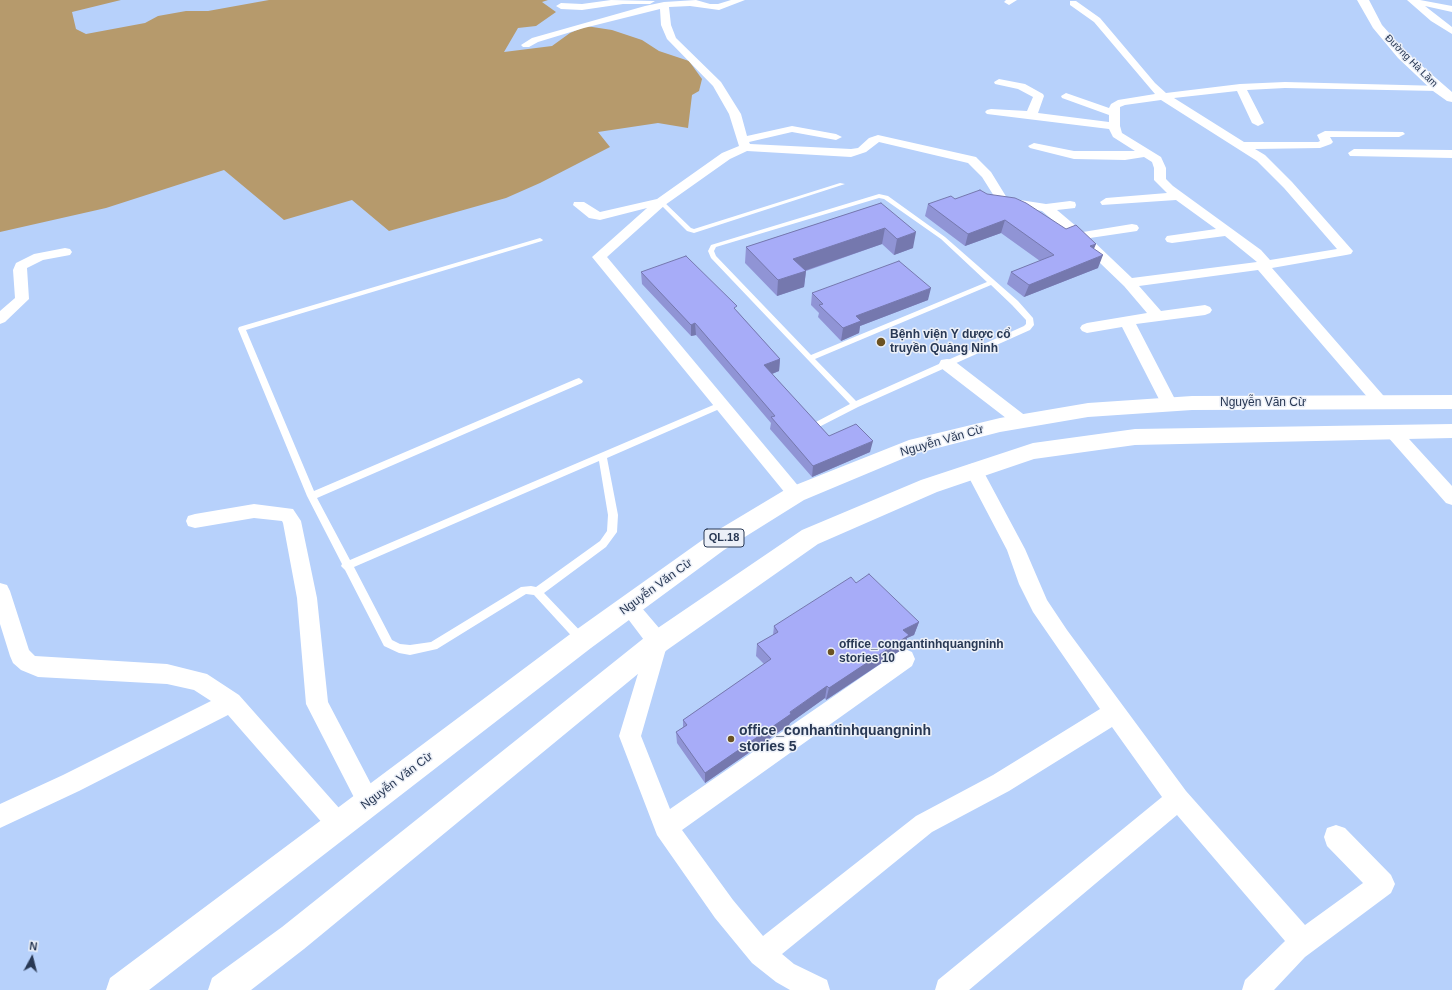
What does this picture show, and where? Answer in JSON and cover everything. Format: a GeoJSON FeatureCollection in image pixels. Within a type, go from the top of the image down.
{"type":"FeatureCollection","features":[{"type":"Feature","properties":{"kind":"main road","name":"Đường Hà Lầm"},"geometry":{"type":"LineString","coordinates":[[1363,0],[1382,32],[1402,55],[1438,88],[1452,98]]}},
{"type":"Feature","properties":{"kind":"main road","name":"Nguyễn Văn Cừ"},"geometry":{"type":"LineString","coordinates":[[122,990],[582,640],[716,543],[796,494],[909,448],[1000,425],[1088,410],[1170,405],[1452,402]]}},
{"type":"Feature","properties":{"kind":"main road"},"geometry":{"type":"LineString","coordinates":[[224,990],[293,938],[658,642],[810,537],[929,486],[1033,451],[1135,437],[1452,431]]}},
{"type":"Feature","properties":{"kind":"street"},"geometry":{"type":"LineString","coordinates":[[561,6],[582,7],[623,1],[642,0],[686,2],[710,8],[720,7],[740,0]]}},
{"type":"Feature","properties":{"kind":"street"},"geometry":{"type":"LineString","coordinates":[[1071,1],[1097,20],[1151,85],[1164,97],[1261,158],[1288,185],[1346,251],[1265,265],[1129,283]]}},
{"type":"Feature","properties":{"kind":"street"},"geometry":{"type":"LineString","coordinates":[[1414,1],[1452,9]]}},
{"type":"Feature","properties":{"kind":"street"},"geometry":{"type":"LineString","coordinates":[[1414,1],[1434,19],[1452,31]]}},
{"type":"Feature","properties":{"kind":"street"},"geometry":{"type":"LineString","coordinates":[[526,44],[582,26],[648,8],[686,2]]}},
{"type":"Feature","properties":{"kind":"street"},"geometry":{"type":"LineString","coordinates":[[664,5],[666,25],[672,39],[717,84],[735,114],[744,143]]}},
{"type":"Feature","properties":{"kind":"street"},"geometry":{"type":"LineString","coordinates":[[999,82],[1021,86],[1039,96],[1031,115]]}},
{"type":"Feature","properties":{"kind":"street"},"geometry":{"type":"LineString","coordinates":[[1381,402],[1256,254],[1160,180],[1160,168],[1157,160],[1117,135],[1114,126],[1115,106],[1122,102],[1240,87],[1285,85],[1438,88]]}},
{"type":"Feature","properties":{"kind":"street"},"geometry":{"type":"LineString","coordinates":[[1240,87],[1258,123]]}},
{"type":"Feature","properties":{"kind":"street"},"geometry":{"type":"LineString","coordinates":[[1066,96],[1114,113]]}},
{"type":"Feature","properties":{"kind":"street"},"geometry":{"type":"LineString","coordinates":[[991,112],[1031,115],[1114,126]]}},
{"type":"Feature","properties":{"kind":"street"},"geometry":{"type":"LineString","coordinates":[[796,494],[599,257],[661,202],[744,143],[792,129],[836,137]]}},
{"type":"Feature","properties":{"kind":"street"},"geometry":{"type":"LineString","coordinates":[[1244,146],[1320,145],[1327,142],[1323,135],[1325,134],[1399,134]]}},
{"type":"Feature","properties":{"kind":"street"},"geometry":{"type":"LineString","coordinates":[[744,143],[851,153],[862,150],[873,140],[885,139],[972,160],[987,175],[1003,200],[1046,208],[1070,205]]}},
{"type":"Feature","properties":{"kind":"street"},"geometry":{"type":"LineString","coordinates":[[1034,146],[1074,154],[1125,156],[1147,153]]}},
{"type":"Feature","properties":{"kind":"street"},"geometry":{"type":"LineString","coordinates":[[1354,153],[1452,154]]}},
{"type":"Feature","properties":{"kind":"street"},"geometry":{"type":"LineString","coordinates":[[1106,202],[1179,196]]}},
{"type":"Feature","properties":{"kind":"street"},"geometry":{"type":"LineString","coordinates":[[579,205],[594,215],[600,216],[642,205],[661,202]]}},
{"type":"Feature","properties":{"kind":"street"},"geometry":{"type":"LineString","coordinates":[[1046,208],[1080,236],[1129,283],[1157,316]]}},
{"type":"Feature","properties":{"kind":"street"},"geometry":{"type":"LineString","coordinates":[[1080,236],[1132,228]]}},
{"type":"Feature","properties":{"kind":"street"},"geometry":{"type":"LineString","coordinates":[[1172,239],[1227,232]]}},
{"type":"Feature","properties":{"kind":"street"},"geometry":{"type":"LineString","coordinates":[[0,319],[22,299],[20,270],[22,266],[39,257],[65,252]]}},
{"type":"Feature","properties":{"kind":"street"},"geometry":{"type":"LineString","coordinates":[[1087,328],[1157,316],[1205,310]]}},
{"type":"Feature","properties":{"kind":"street"},"geometry":{"type":"LineString","coordinates":[[1127,321],[1170,405]]}},
{"type":"Feature","properties":{"kind":"street"},"geometry":{"type":"LineString","coordinates":[[947,364],[1022,421]]}},
{"type":"Feature","properties":{"kind":"street"},"geometry":{"type":"LineString","coordinates":[[1393,432],[1452,498]]}},
{"type":"Feature","properties":{"kind":"street"},"geometry":{"type":"LineString","coordinates":[[974,470],[1016,549],[1029,584],[1040,606],[1178,799],[1304,943]]}},
{"type":"Feature","properties":{"kind":"street"},"geometry":{"type":"LineString","coordinates":[[195,521],[254,511],[287,514],[292,521],[307,598],[317,704],[369,803]]}},
{"type":"Feature","properties":{"kind":"street"},"geometry":{"type":"LineString","coordinates":[[0,591],[20,656],[28,663],[38,667],[167,674],[199,681],[231,702],[339,825]]}},
{"type":"Feature","properties":{"kind":"street"},"geometry":{"type":"LineString","coordinates":[[629,607],[658,642],[630,736],[665,828],[724,909],[761,954],[785,974],[817,990]]}},
{"type":"Feature","properties":{"kind":"street"},"geometry":{"type":"LineString","coordinates":[[665,828],[906,659]]}},
{"type":"Feature","properties":{"kind":"street"},"geometry":{"type":"LineString","coordinates":[[0,816],[71,783],[231,702]]}},
{"type":"Feature","properties":{"kind":"street"},"geometry":{"type":"LineString","coordinates":[[761,954],[924,824],[1001,783],[1116,712]]}},
{"type":"Feature","properties":{"kind":"street"},"geometry":{"type":"LineString","coordinates":[[948,990],[1178,799]]}},
{"type":"Feature","properties":{"kind":"street"},"geometry":{"type":"LineString","coordinates":[[1255,990],[1304,943],[1382,884],[1336,837]]}},
{"type":"Feature","properties":{"kind":"lane"},"geometry":{"type":"LineString","coordinates":[[661,202],[689,230],[694,231],[842,184]]}},
{"type":"Feature","properties":{"kind":"lane"},"geometry":{"type":"LineString","coordinates":[[817,425],[855,405],[1027,328],[1030,325],[1030,320],[992,282],[942,238],[886,197],[879,196],[714,246],[711,251],[714,257],[855,405]]}},
{"type":"Feature","properties":{"kind":"lane"},"geometry":{"type":"LineString","coordinates":[[540,240],[242,329],[312,496],[346,566],[388,643],[399,648],[410,650],[433,646],[524,590],[537,592],[582,640]]}},
{"type":"Feature","properties":{"kind":"lane"},"geometry":{"type":"LineString","coordinates":[[810,358],[992,282]]}},
{"type":"Feature","properties":{"kind":"lane"},"geometry":{"type":"LineString","coordinates":[[312,496],[579,381]]}},
{"type":"Feature","properties":{"kind":"lane"},"geometry":{"type":"LineString","coordinates":[[346,566],[721,405]]}},
{"type":"Feature","properties":{"kind":"lane"},"geometry":{"type":"LineString","coordinates":[[537,592],[603,544],[612,532],[613,515],[602,456]]}},
{"type":"Feature","properties":{"kind":"shaded area"},"geometry":{"type":"Polygon","coordinates":[[[0,0],[121,0],[72,12],[76,29],[86,34],[145,23],[158,16],[186,11],[208,11],[269,0],[548,0],[542,2],[556,12],[536,26],[518,28],[504,52],[552,46],[570,33],[586,26],[612,30],[642,40],[659,51],[689,61],[702,79],[699,91],[692,95],[688,128],[658,123],[598,132],[610,147],[540,183],[506,198],[389,231],[352,200],[284,220],[224,170],[106,208],[0,232],[0,0]]]}},
{"type":"Feature","properties":{"kind":"building"},"geometry":{"type":"Polygon","coordinates":[[[980,190],[987,194],[1015,198],[1026,203],[1066,229],[1076,225],[1096,244],[1090,246],[1103,255],[1029,285],[1011,272],[1054,255],[1005,220],[968,234],[928,204],[951,196],[955,199],[980,190]]]}},
{"type":"Feature","properties":{"kind":"building"},"geometry":{"type":"Polygon","coordinates":[[[881,203],[916,232],[897,239],[885,228],[793,259],[806,271],[778,280],[746,247],[881,203]]]}},
{"type":"Feature","properties":{"kind":"building"},"geometry":{"type":"Polygon","coordinates":[[[686,256],[737,306],[734,308],[780,359],[764,365],[829,436],[856,424],[873,441],[813,466],[771,417],[775,416],[695,323],[691,325],[641,272],[686,256]]]}},
{"type":"Feature","properties":{"kind":"building"},"geometry":{"type":"Polygon","coordinates":[[[899,261],[931,288],[856,316],[861,321],[843,328],[819,305],[823,304],[812,293],[899,261]]]}},
{"type":"Feature","properties":{"kind":"building"},"geometry":{"type":"Polygon","coordinates":[[[869,574],[919,622],[903,630],[909,635],[829,688],[827,686],[790,712],[791,714],[705,773],[676,732],[687,725],[683,720],[771,659],[757,644],[778,632],[774,626],[851,577],[856,583],[869,574]]]}},
{"type":"Feature","properties":{"kind":"place","name":"Bệnh viện Y dược cổ truyền Quảng Ninh"},"geometry":{"type":"Point","coordinates":[881,342]}},
{"type":"Feature","properties":{"kind":"place","name":"office_congantinhquangninh stories 10"},"geometry":{"type":"Point","coordinates":[831,652]}},
{"type":"Feature","properties":{"kind":"place","name":"office_conhantinhquangninh stories 5"},"geometry":{"type":"Point","coordinates":[731,739]}}]}
